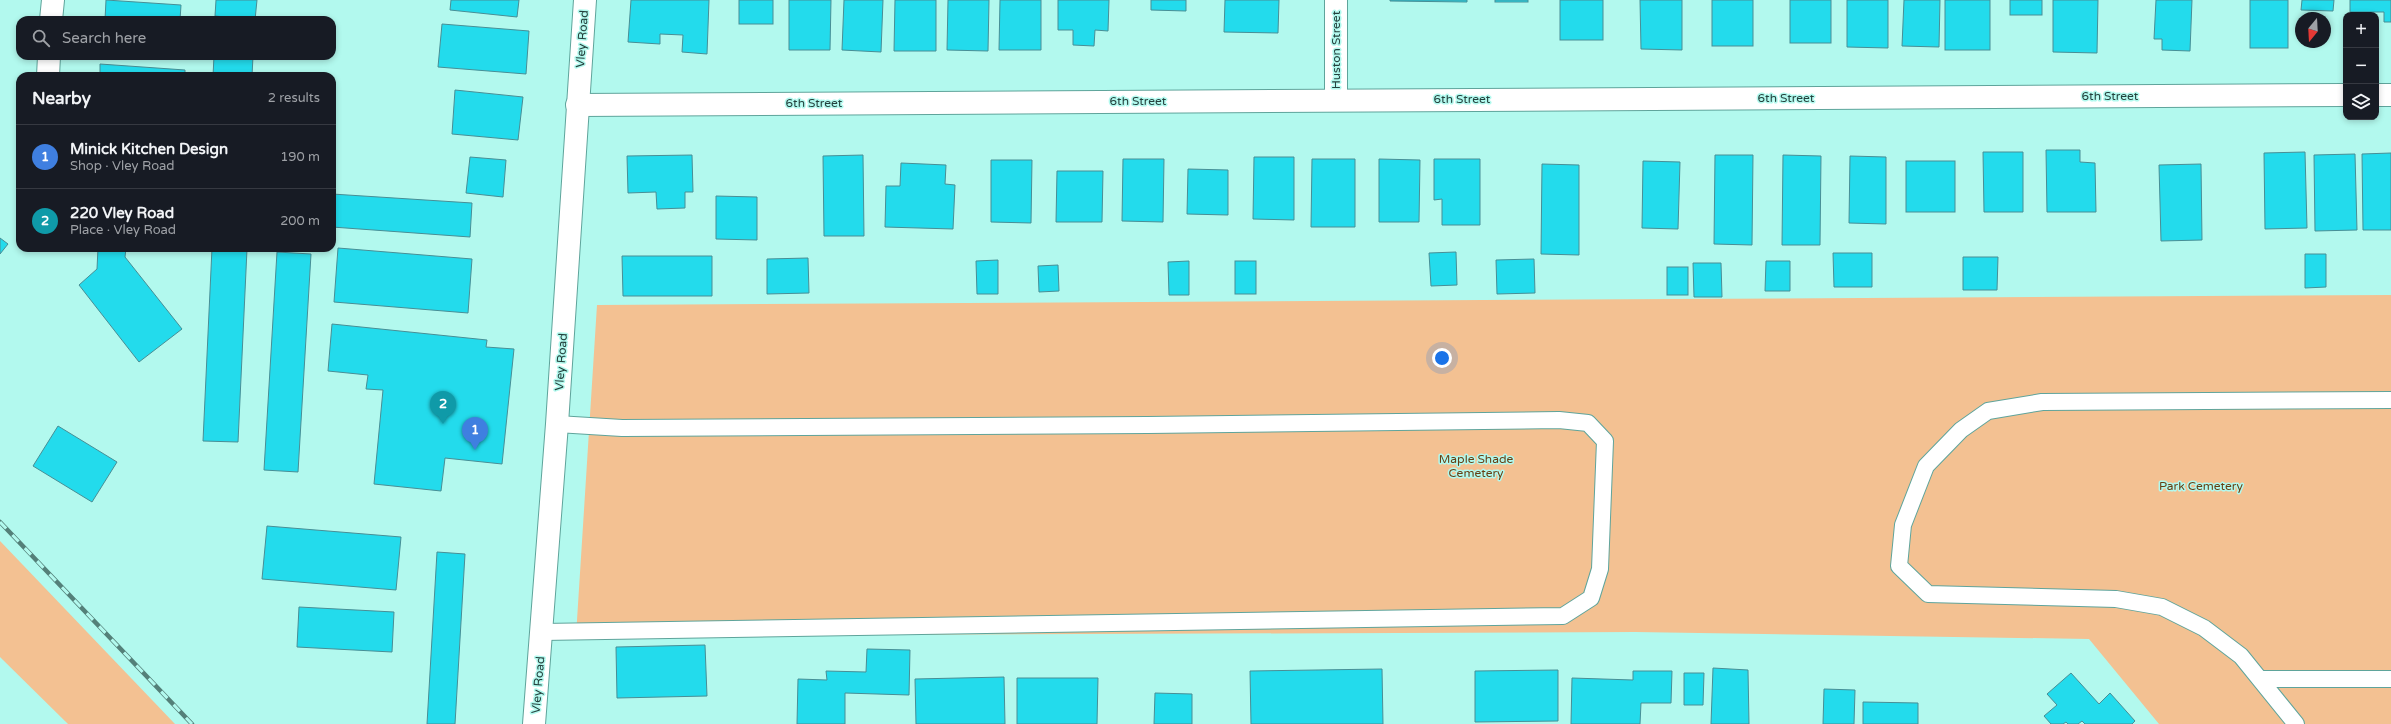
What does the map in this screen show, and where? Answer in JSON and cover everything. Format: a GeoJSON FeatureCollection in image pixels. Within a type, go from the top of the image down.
{"type":"FeatureCollection","features":[{"type":"Feature","properties":{"kind":"street"},"geometry":{"type":"LineString","coordinates":[[51,16],[53,0]]}},
{"type":"Feature","properties":{"kind":"street","name":"Vley Road"},"geometry":{"type":"LineString","coordinates":[[534,724],[557,424],[585,0]]}},
{"type":"Feature","properties":{"kind":"street","name":"Huston Street"},"geometry":{"type":"LineString","coordinates":[[1336,0],[1336,99]]}},
{"type":"Feature","properties":{"kind":"street"},"geometry":{"type":"LineString","coordinates":[[48,72],[49,60]]}},
{"type":"Feature","properties":{"kind":"street"},"geometry":{"type":"LineString","coordinates":[[2379,95],[2391,95]]}},
{"type":"Feature","properties":{"kind":"street","name":"6th Street"},"geometry":{"type":"LineString","coordinates":[[577,105],[1336,99],[2343,96]]}},
{"type":"Feature","properties":{"kind":"lane"},"geometry":{"type":"LineString","coordinates":[[2296,724],[2262,680],[2241,656],[2204,628],[2162,607],[2116,599],[1928,594],[1899,566],[1903,525],[1926,466],[1961,430],[1988,412],[2042,402],[2391,400]]}},
{"type":"Feature","properties":{"kind":"lane"},"geometry":{"type":"LineString","coordinates":[[542,632],[1563,616],[1591,598],[1600,569],[1605,441],[1588,423],[1559,420],[1140,425],[622,428],[557,424]]}},
{"type":"Feature","properties":{"kind":"lane"},"geometry":{"type":"LineString","coordinates":[[2262,680],[2391,679]]}},
{"type":"Feature","properties":{"kind":"green space"},"geometry":{"type":"Polygon","coordinates":[[[2391,295],[2391,724],[2159,724],[2089,639],[1635,632],[576,636],[597,305],[2391,295]]]}},
{"type":"Feature","properties":{"kind":"green space"},"geometry":{"type":"Polygon","coordinates":[[[0,541],[175,724],[68,724],[0,657],[0,541]]]}},
{"type":"Feature","properties":{"kind":"building"},"geometry":{"type":"Polygon","coordinates":[[[106,0],[181,5],[180,16],[105,16],[106,0]]]}},
{"type":"Feature","properties":{"kind":"building"},"geometry":{"type":"Polygon","coordinates":[[[216,0],[257,0],[255,16],[215,16],[216,0]]]}},
{"type":"Feature","properties":{"kind":"building"},"geometry":{"type":"Polygon","coordinates":[[[451,0],[519,0],[517,17],[450,10],[451,0]]]}},
{"type":"Feature","properties":{"kind":"building"},"geometry":{"type":"Polygon","coordinates":[[[631,0],[709,0],[707,54],[682,52],[683,35],[660,34],[660,44],[628,42],[631,0]]]}},
{"type":"Feature","properties":{"kind":"building"},"geometry":{"type":"Polygon","coordinates":[[[739,0],[773,0],[773,24],[739,24],[739,0]]]}},
{"type":"Feature","properties":{"kind":"building"},"geometry":{"type":"Polygon","coordinates":[[[789,0],[831,0],[830,50],[789,50],[789,0]]]}},
{"type":"Feature","properties":{"kind":"building"},"geometry":{"type":"Polygon","coordinates":[[[844,0],[883,0],[881,52],[842,50],[844,0]]]}},
{"type":"Feature","properties":{"kind":"building"},"geometry":{"type":"Polygon","coordinates":[[[895,0],[936,0],[936,51],[894,51],[895,0]]]}},
{"type":"Feature","properties":{"kind":"building"},"geometry":{"type":"Polygon","coordinates":[[[948,0],[989,0],[988,51],[947,50],[948,0]]]}},
{"type":"Feature","properties":{"kind":"building"},"geometry":{"type":"Polygon","coordinates":[[[1000,0],[1041,0],[1041,50],[999,50],[1000,0]]]}},
{"type":"Feature","properties":{"kind":"building"},"geometry":{"type":"Polygon","coordinates":[[[1058,0],[1109,0],[1108,31],[1095,30],[1094,46],[1073,45],[1073,30],[1058,30],[1058,0]]]}},
{"type":"Feature","properties":{"kind":"building"},"geometry":{"type":"Polygon","coordinates":[[[1151,0],[1186,0],[1186,11],[1151,10],[1151,0]]]}},
{"type":"Feature","properties":{"kind":"building"},"geometry":{"type":"Polygon","coordinates":[[[1225,0],[1279,0],[1278,33],[1224,32],[1225,0]]]}},
{"type":"Feature","properties":{"kind":"building"},"geometry":{"type":"Polygon","coordinates":[[[1467,0],[1467,2],[1390,1],[1467,0]]]}},
{"type":"Feature","properties":{"kind":"building"},"geometry":{"type":"Polygon","coordinates":[[[1495,0],[1528,0],[1528,2],[1495,2],[1495,0]]]}},
{"type":"Feature","properties":{"kind":"building"},"geometry":{"type":"Polygon","coordinates":[[[1560,0],[1603,0],[1603,40],[1560,40],[1560,0]]]}},
{"type":"Feature","properties":{"kind":"building"},"geometry":{"type":"Polygon","coordinates":[[[1640,0],[1682,0],[1682,50],[1641,49],[1640,0]]]}},
{"type":"Feature","properties":{"kind":"building"},"geometry":{"type":"Polygon","coordinates":[[[1712,0],[1753,0],[1753,46],[1712,46],[1712,0]]]}},
{"type":"Feature","properties":{"kind":"building"},"geometry":{"type":"Polygon","coordinates":[[[1790,0],[1831,0],[1831,43],[1790,43],[1790,0]]]}},
{"type":"Feature","properties":{"kind":"building"},"geometry":{"type":"Polygon","coordinates":[[[1847,0],[1888,0],[1888,48],[1847,47],[1847,0]]]}},
{"type":"Feature","properties":{"kind":"building"},"geometry":{"type":"Polygon","coordinates":[[[1904,0],[1940,0],[1939,47],[1902,46],[1904,0]]]}},
{"type":"Feature","properties":{"kind":"building"},"geometry":{"type":"Polygon","coordinates":[[[1945,0],[1990,0],[1990,50],[1945,50],[1945,0]]]}},
{"type":"Feature","properties":{"kind":"building"},"geometry":{"type":"Polygon","coordinates":[[[2010,0],[2042,0],[2042,15],[2010,15],[2010,0]]]}},
{"type":"Feature","properties":{"kind":"building"},"geometry":{"type":"Polygon","coordinates":[[[2053,0],[2098,0],[2097,53],[2053,52],[2053,0]]]}},
{"type":"Feature","properties":{"kind":"building"},"geometry":{"type":"Polygon","coordinates":[[[2156,0],[2192,0],[2190,51],[2162,50],[2162,39],[2154,39],[2156,0]]]}},
{"type":"Feature","properties":{"kind":"building"},"geometry":{"type":"Polygon","coordinates":[[[2250,0],[2288,0],[2288,48],[2250,48],[2250,0]]]}},
{"type":"Feature","properties":{"kind":"building"},"geometry":{"type":"Polygon","coordinates":[[[2302,0],[2334,0],[2333,11],[2301,10],[2302,0]]]}},
{"type":"Feature","properties":{"kind":"building"},"geometry":{"type":"Polygon","coordinates":[[[2350,0],[2391,0],[2391,22],[2384,22],[2384,12],[2350,12],[2350,0]]]}},
{"type":"Feature","properties":{"kind":"building"},"geometry":{"type":"Polygon","coordinates":[[[442,24],[529,31],[526,74],[438,67],[442,24]]]}},
{"type":"Feature","properties":{"kind":"building"},"geometry":{"type":"Polygon","coordinates":[[[214,60],[253,60],[252,72],[213,72],[214,60]]]}},
{"type":"Feature","properties":{"kind":"building"},"geometry":{"type":"Polygon","coordinates":[[[100,64],[185,70],[185,72],[100,72],[100,64]]]}},
{"type":"Feature","properties":{"kind":"building"},"geometry":{"type":"Polygon","coordinates":[[[455,90],[523,97],[518,140],[452,134],[455,90]]]}},
{"type":"Feature","properties":{"kind":"building"},"geometry":{"type":"Polygon","coordinates":[[[2046,150],[2080,150],[2080,162],[2095,163],[2096,212],[2047,212],[2046,150]]]}},
{"type":"Feature","properties":{"kind":"building"},"geometry":{"type":"Polygon","coordinates":[[[1983,152],[2023,152],[2023,212],[1984,212],[1983,152]]]}},
{"type":"Feature","properties":{"kind":"building"},"geometry":{"type":"Polygon","coordinates":[[[2305,152],[2307,228],[2265,229],[2264,153],[2305,152]]]}},
{"type":"Feature","properties":{"kind":"building"},"geometry":{"type":"Polygon","coordinates":[[[2391,153],[2391,230],[2363,230],[2362,154],[2391,153]]]}},
{"type":"Feature","properties":{"kind":"building"},"geometry":{"type":"Polygon","coordinates":[[[2355,154],[2357,230],[2315,231],[2314,155],[2355,154]]]}},
{"type":"Feature","properties":{"kind":"building"},"geometry":{"type":"Polygon","coordinates":[[[692,155],[693,192],[685,192],[685,208],[657,209],[656,192],[628,193],[627,156],[692,155]]]}},
{"type":"Feature","properties":{"kind":"building"},"geometry":{"type":"Polygon","coordinates":[[[863,155],[864,236],[824,236],[823,156],[863,155]]]}},
{"type":"Feature","properties":{"kind":"building"},"geometry":{"type":"Polygon","coordinates":[[[1715,155],[1753,155],[1752,245],[1714,244],[1715,155]]]}},
{"type":"Feature","properties":{"kind":"building"},"geometry":{"type":"Polygon","coordinates":[[[1783,155],[1821,156],[1820,245],[1782,245],[1783,155]]]}},
{"type":"Feature","properties":{"kind":"building"},"geometry":{"type":"Polygon","coordinates":[[[1850,156],[1886,157],[1886,224],[1849,223],[1850,156]]]}},
{"type":"Feature","properties":{"kind":"building"},"geometry":{"type":"Polygon","coordinates":[[[470,157],[506,160],[503,197],[466,193],[470,157]]]}},
{"type":"Feature","properties":{"kind":"building"},"geometry":{"type":"Polygon","coordinates":[[[1254,157],[1294,157],[1294,220],[1253,219],[1254,157]]]}},
{"type":"Feature","properties":{"kind":"building"},"geometry":{"type":"Polygon","coordinates":[[[1123,159],[1164,159],[1163,222],[1122,221],[1123,159]]]}},
{"type":"Feature","properties":{"kind":"building"},"geometry":{"type":"Polygon","coordinates":[[[1312,159],[1355,159],[1355,227],[1311,227],[1312,159]]]}},
{"type":"Feature","properties":{"kind":"building"},"geometry":{"type":"Polygon","coordinates":[[[1379,159],[1420,160],[1419,222],[1379,222],[1379,159]]]}},
{"type":"Feature","properties":{"kind":"building"},"geometry":{"type":"Polygon","coordinates":[[[1434,159],[1480,159],[1480,225],[1442,225],[1442,199],[1434,200],[1434,159]]]}},
{"type":"Feature","properties":{"kind":"building"},"geometry":{"type":"Polygon","coordinates":[[[991,160],[1032,160],[1031,223],[991,222],[991,160]]]}},
{"type":"Feature","properties":{"kind":"building"},"geometry":{"type":"Polygon","coordinates":[[[1643,161],[1680,162],[1678,229],[1642,228],[1643,161]]]}},
{"type":"Feature","properties":{"kind":"building"},"geometry":{"type":"Polygon","coordinates":[[[1906,161],[1955,161],[1955,212],[1906,212],[1906,161]]]}},
{"type":"Feature","properties":{"kind":"building"},"geometry":{"type":"Polygon","coordinates":[[[901,163],[946,165],[945,184],[955,185],[953,229],[885,227],[886,186],[900,186],[901,163]]]}},
{"type":"Feature","properties":{"kind":"building"},"geometry":{"type":"Polygon","coordinates":[[[1542,164],[1579,165],[1579,255],[1541,254],[1542,164]]]}},
{"type":"Feature","properties":{"kind":"building"},"geometry":{"type":"Polygon","coordinates":[[[2201,164],[2202,240],[2161,241],[2159,165],[2201,164]]]}},
{"type":"Feature","properties":{"kind":"building"},"geometry":{"type":"Polygon","coordinates":[[[1188,169],[1228,170],[1228,215],[1187,214],[1188,169]]]}},
{"type":"Feature","properties":{"kind":"building"},"geometry":{"type":"Polygon","coordinates":[[[1057,171],[1103,171],[1102,222],[1056,222],[1057,171]]]}},
{"type":"Feature","properties":{"kind":"building"},"geometry":{"type":"Polygon","coordinates":[[[336,194],[472,203],[470,237],[336,227],[336,194]]]}},
{"type":"Feature","properties":{"kind":"building"},"geometry":{"type":"Polygon","coordinates":[[[716,196],[757,197],[757,240],[716,239],[716,196]]]}},
{"type":"Feature","properties":{"kind":"building"},"geometry":{"type":"Polygon","coordinates":[[[0,238],[8,244],[0,254],[0,238]]]}},
{"type":"Feature","properties":{"kind":"building"},"geometry":{"type":"Polygon","coordinates":[[[338,248],[472,259],[468,313],[334,302],[338,248]]]}},
{"type":"Feature","properties":{"kind":"building"},"geometry":{"type":"Polygon","coordinates":[[[98,252],[126,252],[125,257],[182,329],[139,362],[79,285],[97,269],[98,252]]]}},
{"type":"Feature","properties":{"kind":"building"},"geometry":{"type":"Polygon","coordinates":[[[212,252],[247,252],[238,442],[203,441],[212,252]]]}},
{"type":"Feature","properties":{"kind":"building"},"geometry":{"type":"Polygon","coordinates":[[[277,252],[311,254],[298,472],[264,470],[277,252]]]}},
{"type":"Feature","properties":{"kind":"building"},"geometry":{"type":"Polygon","coordinates":[[[1456,252],[1457,285],[1431,286],[1429,253],[1456,252]]]}},
{"type":"Feature","properties":{"kind":"building"},"geometry":{"type":"Polygon","coordinates":[[[1833,253],[1872,253],[1872,287],[1834,287],[1833,253]]]}},
{"type":"Feature","properties":{"kind":"building"},"geometry":{"type":"Polygon","coordinates":[[[2305,254],[2326,254],[2326,287],[2305,288],[2305,254]]]}},
{"type":"Feature","properties":{"kind":"building"},"geometry":{"type":"Polygon","coordinates":[[[622,256],[712,256],[712,296],[623,296],[622,256]]]}},
{"type":"Feature","properties":{"kind":"building"},"geometry":{"type":"Polygon","coordinates":[[[1963,257],[1998,257],[1997,290],[1963,290],[1963,257]]]}},
{"type":"Feature","properties":{"kind":"building"},"geometry":{"type":"Polygon","coordinates":[[[808,258],[809,293],[767,294],[767,259],[808,258]]]}},
{"type":"Feature","properties":{"kind":"building"},"geometry":{"type":"Polygon","coordinates":[[[1534,259],[1535,293],[1497,294],[1496,260],[1534,259]]]}},
{"type":"Feature","properties":{"kind":"building"},"geometry":{"type":"Polygon","coordinates":[[[998,260],[998,294],[977,294],[976,261],[998,260]]]}},
{"type":"Feature","properties":{"kind":"building"},"geometry":{"type":"Polygon","coordinates":[[[1189,261],[1189,295],[1169,295],[1168,262],[1189,261]]]}},
{"type":"Feature","properties":{"kind":"building"},"geometry":{"type":"Polygon","coordinates":[[[1235,261],[1256,261],[1256,294],[1235,294],[1235,261]]]}},
{"type":"Feature","properties":{"kind":"building"},"geometry":{"type":"Polygon","coordinates":[[[1766,261],[1790,261],[1790,291],[1765,291],[1766,261]]]}},
{"type":"Feature","properties":{"kind":"building"},"geometry":{"type":"Polygon","coordinates":[[[1693,263],[1721,263],[1722,297],[1694,297],[1693,263]]]}},
{"type":"Feature","properties":{"kind":"building"},"geometry":{"type":"Polygon","coordinates":[[[1058,265],[1059,291],[1039,292],[1038,266],[1058,265]]]}},
{"type":"Feature","properties":{"kind":"building"},"geometry":{"type":"Polygon","coordinates":[[[1667,267],[1688,267],[1688,295],[1667,295],[1667,267]]]}},
{"type":"Feature","properties":{"kind":"building"},"geometry":{"type":"Polygon","coordinates":[[[332,324],[487,340],[486,347],[514,349],[502,464],[445,458],[441,491],[374,484],[383,390],[366,389],[368,375],[328,371],[332,324]]]}},
{"type":"Feature","properties":{"kind":"building"},"geometry":{"type":"Polygon","coordinates":[[[58,426],[117,462],[92,502],[33,466],[58,426]]]}},
{"type":"Feature","properties":{"kind":"building"},"geometry":{"type":"Polygon","coordinates":[[[267,526],[401,537],[396,590],[262,579],[267,526]]]}},
{"type":"Feature","properties":{"kind":"building"},"geometry":{"type":"Polygon","coordinates":[[[437,552],[465,554],[455,724],[427,724],[437,552]]]}},
{"type":"Feature","properties":{"kind":"building"},"geometry":{"type":"Polygon","coordinates":[[[299,607],[394,612],[392,652],[297,647],[299,607]]]}},
{"type":"Feature","properties":{"kind":"building"},"geometry":{"type":"Polygon","coordinates":[[[705,645],[707,696],[617,698],[616,647],[705,645]]]}},
{"type":"Feature","properties":{"kind":"building"},"geometry":{"type":"Polygon","coordinates":[[[867,649],[910,650],[909,695],[845,693],[845,724],[797,724],[798,679],[827,680],[826,671],[866,672],[867,649]]]}},
{"type":"Feature","properties":{"kind":"building"},"geometry":{"type":"Polygon","coordinates":[[[1713,668],[1748,670],[1749,724],[1711,724],[1713,668]]]}},
{"type":"Feature","properties":{"kind":"building"},"geometry":{"type":"Polygon","coordinates":[[[1382,669],[1383,724],[1251,724],[1250,671],[1382,669]]]}},
{"type":"Feature","properties":{"kind":"building"},"geometry":{"type":"Polygon","coordinates":[[[1558,670],[1558,721],[1475,722],[1475,671],[1558,670]]]}},
{"type":"Feature","properties":{"kind":"building"},"geometry":{"type":"Polygon","coordinates":[[[1633,671],[1672,671],[1671,703],[1641,703],[1640,724],[1571,724],[1572,678],[1633,680],[1633,671]]]}},
{"type":"Feature","properties":{"kind":"building"},"geometry":{"type":"Polygon","coordinates":[[[1684,673],[1704,673],[1703,705],[1684,705],[1684,673]]]}},
{"type":"Feature","properties":{"kind":"building"},"geometry":{"type":"Polygon","coordinates":[[[2071,673],[2099,704],[2110,693],[2135,721],[2132,724],[2085,724],[2082,721],[2078,724],[2068,724],[2066,722],[2063,724],[2051,724],[2044,716],[2057,705],[2047,694],[2071,673]]]}},
{"type":"Feature","properties":{"kind":"building"},"geometry":{"type":"Polygon","coordinates":[[[1004,677],[1005,724],[916,724],[915,679],[1004,677]]]}},
{"type":"Feature","properties":{"kind":"building"},"geometry":{"type":"Polygon","coordinates":[[[1017,678],[1098,678],[1097,724],[1017,724],[1017,678]]]}},
{"type":"Feature","properties":{"kind":"building"},"geometry":{"type":"Polygon","coordinates":[[[1824,689],[1855,690],[1854,724],[1823,724],[1824,689]]]}},
{"type":"Feature","properties":{"kind":"building"},"geometry":{"type":"Polygon","coordinates":[[[1155,693],[1192,694],[1192,724],[1154,724],[1155,693]]]}},
{"type":"Feature","properties":{"kind":"building"},"geometry":{"type":"Polygon","coordinates":[[[1863,702],[1918,703],[1918,724],[1863,724],[1863,702]]]}},
{"type":"Feature","properties":{"kind":"railway"},"geometry":{"type":"LineString","coordinates":[[0,522],[192,724]]}},
{"type":"Feature","properties":{"kind":"place","name":"220 Vley Road"},"geometry":{"type":"Point","coordinates":[443,424]}},
{"type":"Feature","properties":{"kind":"place","name":"Minick Kitchen Design"},"geometry":{"type":"Point","coordinates":[475,450]}},
{"type":"Feature","properties":{"kind":"park label","name":"Maple Shade Cemetery"},"geometry":{"type":"Point","coordinates":[1476,466]}},
{"type":"Feature","properties":{"kind":"park label","name":"Park Cemetery"},"geometry":{"type":"Point","coordinates":[2201,486]}}]}
